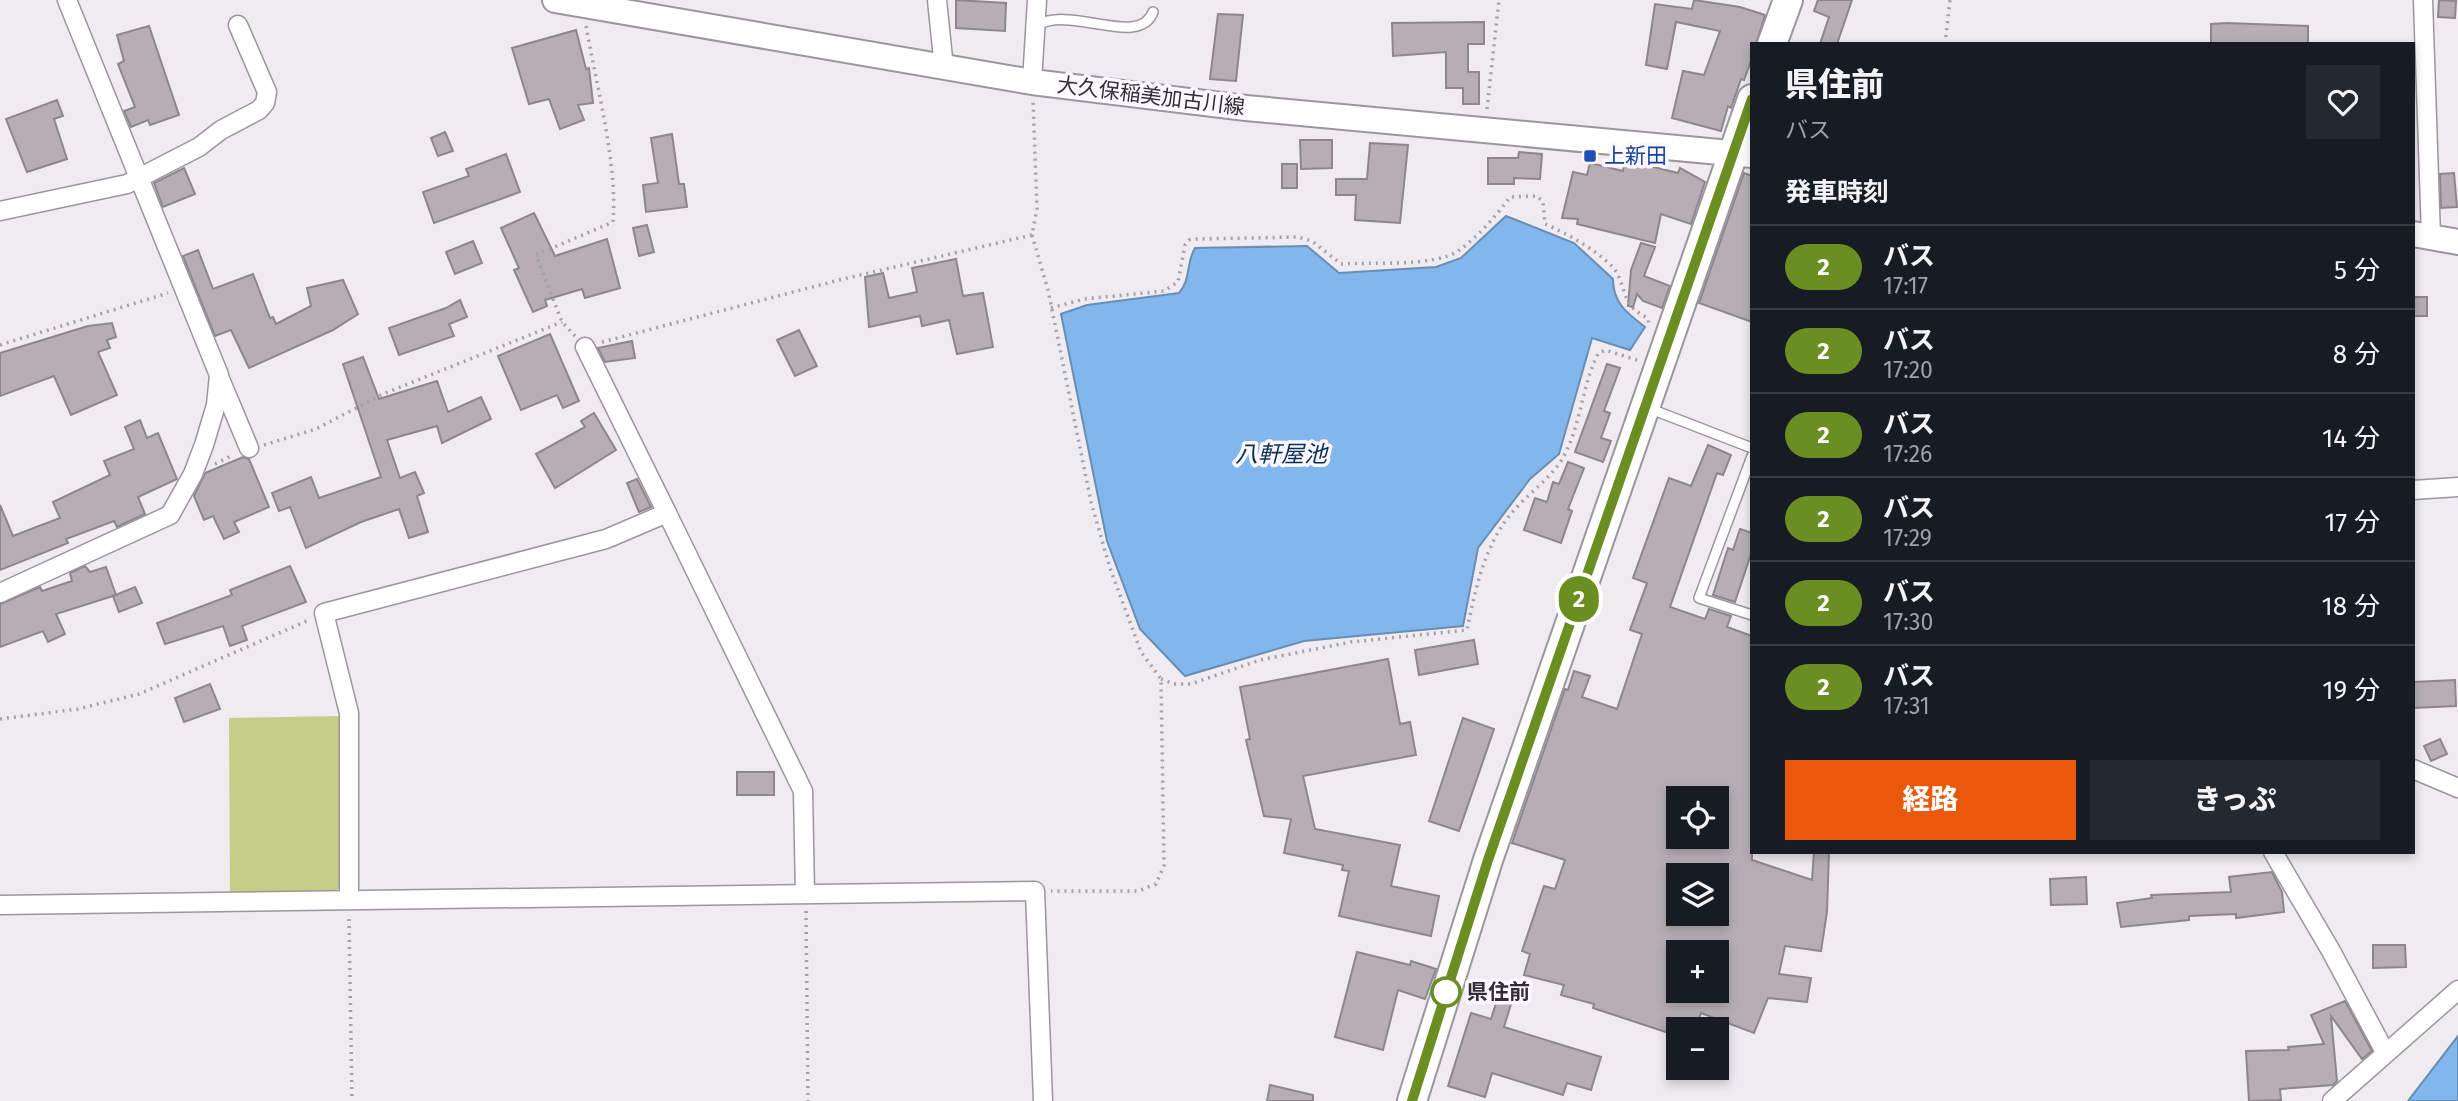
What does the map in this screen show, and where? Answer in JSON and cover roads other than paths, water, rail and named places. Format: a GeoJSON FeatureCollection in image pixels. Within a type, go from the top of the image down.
{"type":"FeatureCollection","features":[{"type":"Feature","properties":{"kind":"main road","name":"大久保稲美加古川線"},"geometry":{"type":"LineString","coordinates":[[555,0],[1032,82],[1246,108],[1485,128],[1742,154]]}},
{"type":"Feature","properties":{"kind":"main road"},"geometry":{"type":"LineString","coordinates":[[1773,42],[1787,0]]}},
{"type":"Feature","properties":{"kind":"main road"},"geometry":{"type":"LineString","coordinates":[[1412,1101],[1488,860],[1646,407],[1742,154],[1750,110]]}},
{"type":"Feature","properties":{"kind":"main road"},"geometry":{"type":"LineString","coordinates":[[2422,236],[2458,242]]}},
{"type":"Feature","properties":{"kind":"street"},"geometry":{"type":"LineString","coordinates":[[67,0],[249,448]]}},
{"type":"Feature","properties":{"kind":"street"},"geometry":{"type":"LineString","coordinates":[[937,0],[944,68]]}},
{"type":"Feature","properties":{"kind":"street"},"geometry":{"type":"LineString","coordinates":[[1032,82],[1037,0]]}},
{"type":"Feature","properties":{"kind":"street"},"geometry":{"type":"LineString","coordinates":[[2422,236],[2423,0]]}},
{"type":"Feature","properties":{"kind":"street"},"geometry":{"type":"LineString","coordinates":[[0,211],[127,184],[199,147],[265,103],[267,92],[238,25]]}},
{"type":"Feature","properties":{"kind":"street"},"geometry":{"type":"LineString","coordinates":[[585,347],[803,791],[805,894]]}},
{"type":"Feature","properties":{"kind":"street"},"geometry":{"type":"LineString","coordinates":[[0,593],[170,515],[193,474],[216,405],[219,376]]}},
{"type":"Feature","properties":{"kind":"street"},"geometry":{"type":"LineString","coordinates":[[2415,490],[2458,487]]}},
{"type":"Feature","properties":{"kind":"street"},"geometry":{"type":"LineString","coordinates":[[349,899],[349,713],[324,613],[606,539],[667,513]]}},
{"type":"Feature","properties":{"kind":"street"},"geometry":{"type":"LineString","coordinates":[[2415,770],[2458,788]]}},
{"type":"Feature","properties":{"kind":"street"},"geometry":{"type":"LineString","coordinates":[[2274,854],[2385,1052]]}},
{"type":"Feature","properties":{"kind":"street"},"geometry":{"type":"LineString","coordinates":[[0,905],[1035,891],[1043,1101]]}},
{"type":"Feature","properties":{"kind":"street"},"geometry":{"type":"LineString","coordinates":[[2332,1101],[2360,1079],[2385,1052],[2458,989]]}},
{"type":"Feature","properties":{"kind":"lane"},"geometry":{"type":"LineString","coordinates":[[1036,26],[1059,18],[1138,28],[1149,21],[1153,12]]}},
{"type":"Feature","properties":{"kind":"lane"},"geometry":{"type":"LineString","coordinates":[[1646,407],[1750,447]]}},
{"type":"Feature","properties":{"kind":"lane"},"geometry":{"type":"LineString","coordinates":[[1750,461],[1699,598],[1750,614]]}},
{"type":"Feature","properties":{"kind":"water","name":"八軒屋池"},"geometry":{"type":"Polygon","coordinates":[[[1506,216],[1574,243],[1613,279],[1618,301],[1645,327],[1630,350],[1592,338],[1559,454],[1530,479],[1478,548],[1463,626],[1304,641],[1185,676],[1140,629],[1107,541],[1061,314],[1087,305],[1179,293],[1195,248],[1307,246],[1339,273],[1436,267],[1461,258],[1506,216]]]}},
{"type":"Feature","properties":{"kind":"water"},"geometry":{"type":"Polygon","coordinates":[[[2458,1036],[2458,1101],[2408,1101],[2458,1036]]]}},
{"type":"Feature","properties":{"kind":"place","name":"上新田"},"geometry":{"type":"Point","coordinates":[1590,156]}},
{"type":"Feature","properties":{"kind":"place","name":"県住前"},"geometry":{"type":"Point","coordinates":[1446,992]}}]}
